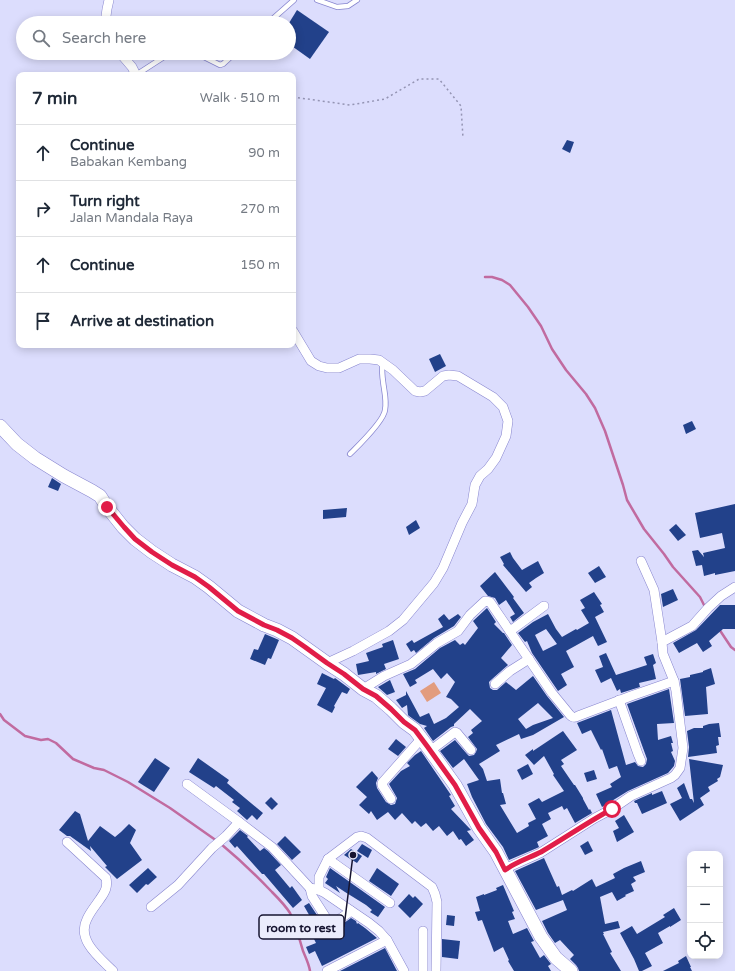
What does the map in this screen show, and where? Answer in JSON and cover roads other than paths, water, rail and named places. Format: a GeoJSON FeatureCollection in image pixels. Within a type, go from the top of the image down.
{"type":"FeatureCollection","features":[{"type":"Feature","properties":{"kind":"street"},"geometry":{"type":"LineString","coordinates":[[106,16],[109,0]]}},
{"type":"Feature","properties":{"kind":"street"},"geometry":{"type":"LineString","coordinates":[[126,60],[134,72]]}},
{"type":"Feature","properties":{"kind":"street"},"geometry":{"type":"LineString","coordinates":[[296,337],[311,361],[319,366],[338,368],[359,359],[379,360],[415,391],[425,391],[443,376],[458,376],[493,397],[503,407],[508,421],[506,436],[496,458],[488,469],[480,476],[475,485],[472,504],[462,523],[443,568],[434,583],[403,620],[389,631],[353,652],[327,663]]}},
{"type":"Feature","properties":{"kind":"street"},"geometry":{"type":"LineString","coordinates":[[0,426],[16,444],[35,458],[100,496],[107,507],[135,539],[152,552],[200,580],[238,611],[292,638],[363,689],[376,696],[415,730],[455,785],[479,828],[496,852],[541,937],[556,958],[571,971]]}},
{"type":"Feature","properties":{"kind":"street"},"geometry":{"type":"LineString","coordinates":[[505,870],[540,852],[631,796],[671,778],[680,768],[683,748],[674,681],[663,654],[654,590],[642,561]]}},
{"type":"Feature","properties":{"kind":"street"},"geometry":{"type":"LineString","coordinates":[[662,642],[692,626],[721,596],[735,587]]}},
{"type":"Feature","properties":{"kind":"street"},"geometry":{"type":"LineString","coordinates":[[363,689],[384,676],[411,664],[436,644],[458,631],[470,615],[486,601],[490,602],[552,694],[572,717],[575,718],[619,700],[674,681]]}},
{"type":"Feature","properties":{"kind":"street"},"geometry":{"type":"LineString","coordinates":[[510,631],[544,606]]}},
{"type":"Feature","properties":{"kind":"street"},"geometry":{"type":"LineString","coordinates":[[496,684],[510,671],[529,659]]}},
{"type":"Feature","properties":{"kind":"street"},"geometry":{"type":"LineString","coordinates":[[619,700],[641,761]]}},
{"type":"Feature","properties":{"kind":"street"},"geometry":{"type":"LineString","coordinates":[[430,751],[455,732],[471,750]]}},
{"type":"Feature","properties":{"kind":"street"},"geometry":{"type":"LineString","coordinates":[[391,799],[382,783],[422,739]]}},
{"type":"Feature","properties":{"kind":"street"},"geometry":{"type":"LineString","coordinates":[[186,784],[272,847],[314,889],[332,898],[369,923],[387,940],[404,971]]}},
{"type":"Feature","properties":{"kind":"street"},"geometry":{"type":"LineString","coordinates":[[151,907],[178,885],[212,848],[239,822]]}},
{"type":"Feature","properties":{"kind":"street"},"geometry":{"type":"LineString","coordinates":[[350,911],[334,923],[328,922],[312,896],[319,877],[328,860],[361,836],[367,838],[432,887],[437,902],[436,971]]}},
{"type":"Feature","properties":{"kind":"street"},"geometry":{"type":"LineString","coordinates":[[67,842],[106,878],[106,890],[86,920],[84,929],[85,938],[91,948],[112,971]]}},
{"type":"Feature","properties":{"kind":"street"},"geometry":{"type":"LineString","coordinates":[[328,860],[390,903]]}},
{"type":"Feature","properties":{"kind":"street"},"geometry":{"type":"LineString","coordinates":[[423,931],[423,971]]}},
{"type":"Feature","properties":{"kind":"street"},"geometry":{"type":"LineString","coordinates":[[327,971],[387,940]]}},
{"type":"Feature","properties":{"kind":"lane"},"geometry":{"type":"LineString","coordinates":[[276,16],[294,0]]}},
{"type":"Feature","properties":{"kind":"lane"},"geometry":{"type":"LineString","coordinates":[[317,0],[337,7],[348,6],[357,0]]}},
{"type":"Feature","properties":{"kind":"lane"},"geometry":{"type":"LineString","coordinates":[[141,72],[159,60]]}},
{"type":"Feature","properties":{"kind":"lane"},"geometry":{"type":"LineString","coordinates":[[210,60],[220,65],[227,60]]}},
{"type":"Feature","properties":{"kind":"lane"},"geometry":{"type":"LineString","coordinates":[[350,454],[378,424],[385,412],[386,400],[383,380],[385,365]]}},
{"type":"Feature","properties":{"kind":"lane"},"geometry":{"type":"LineString","coordinates":[[383,380],[385,365]]}},
{"type":"Feature","properties":{"kind":"waterway"},"geometry":{"type":"LineString","coordinates":[[485,277],[492,277],[502,280],[510,285],[541,326],[552,349],[595,408],[605,431],[627,500],[644,529],[673,567],[700,597],[705,607]]}},
{"type":"Feature","properties":{"kind":"waterway"},"geometry":{"type":"LineString","coordinates":[[719,629],[731,647],[735,650]]}},
{"type":"Feature","properties":{"kind":"waterway"},"geometry":{"type":"LineString","coordinates":[[0,714],[4,720],[25,736],[41,740],[48,739],[56,743],[73,759],[94,768],[104,770],[128,782],[170,808],[217,841]]}},
{"type":"Feature","properties":{"kind":"waterway"},"geometry":{"type":"LineString","coordinates":[[221,844],[260,879],[288,910],[296,927],[310,971]]}},
{"type":"Feature","properties":{"kind":"place","name":"room to rest"},"geometry":{"type":"Point","coordinates":[353,855]}}]}
